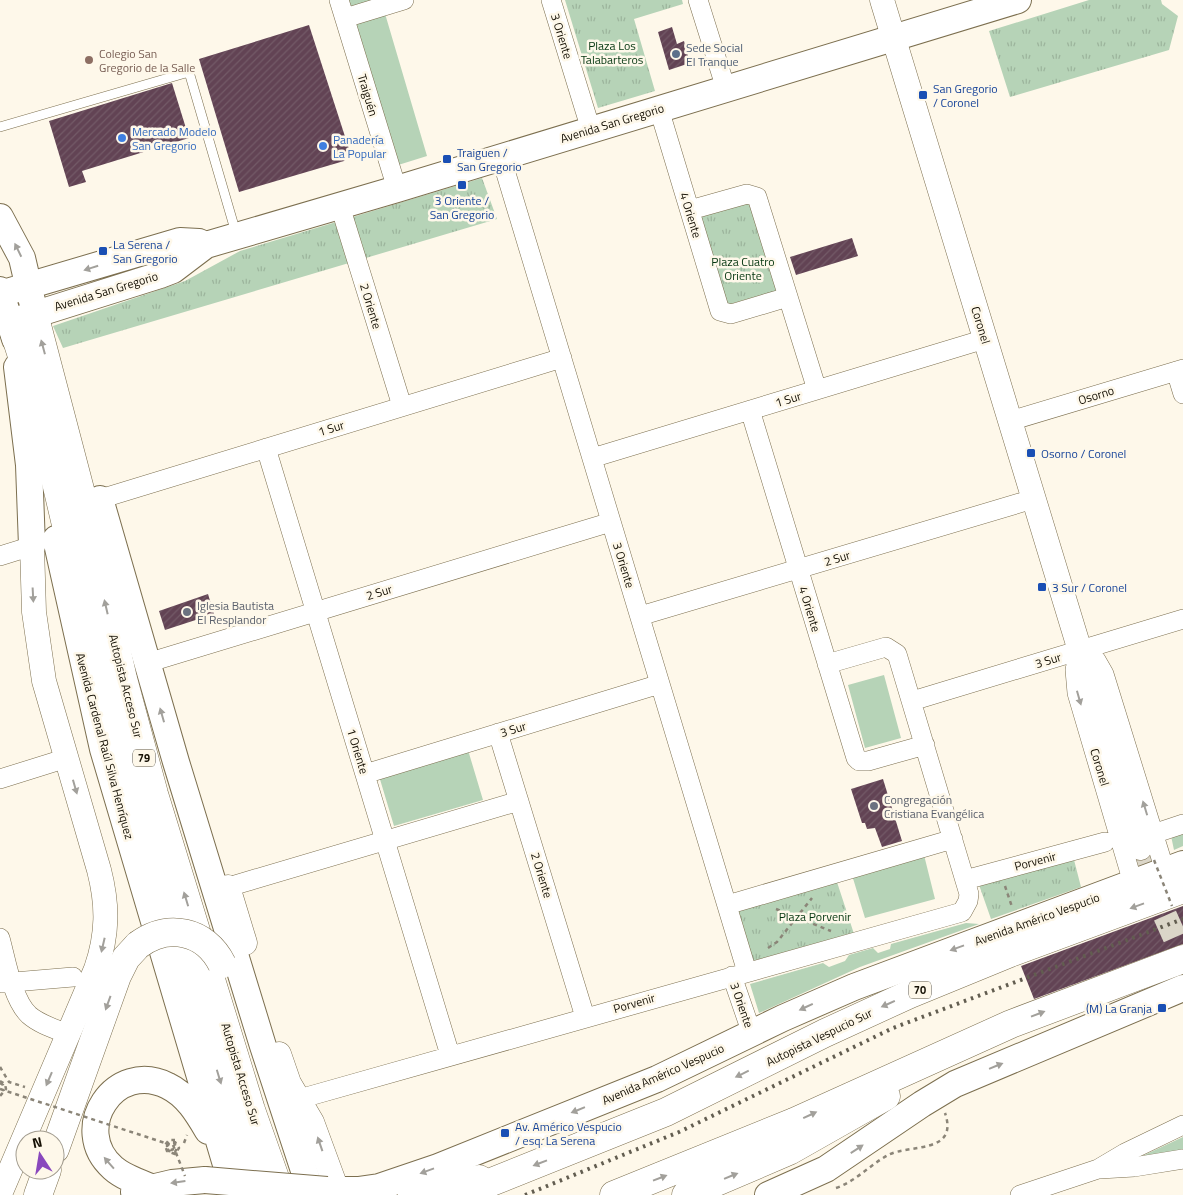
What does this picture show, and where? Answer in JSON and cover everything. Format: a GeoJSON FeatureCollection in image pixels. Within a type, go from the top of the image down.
{"type":"FeatureCollection","features":[{"type":"Feature","properties":{"kind":"highway","name":"Autopista Acceso Sur"},"geometry":{"type":"LineString","coordinates":[[15,320],[51,376],[83,501],[123,679],[152,785],[248,1101],[281,1195]]}},
{"type":"Feature","properties":{"kind":"highway","name":"Autopista Acceso Sur"},"geometry":{"type":"LineString","coordinates":[[15,320],[53,464],[100,672],[124,763],[230,1116],[258,1195]]}},
{"type":"Feature","properties":{"kind":"highway"},"geometry":{"type":"LineString","coordinates":[[51,376],[69,415],[100,499]]}},
{"type":"Feature","properties":{"kind":"highway","name":"Autopista Vespucio Sur"},"geometry":{"type":"LineString","coordinates":[[459,1195],[666,1112],[825,1033],[910,994],[1010,953],[1164,867]]}},
{"type":"Feature","properties":{"kind":"highway"},"geometry":{"type":"LineString","coordinates":[[62,1130],[117,976],[126,958],[138,945],[163,933],[182,932],[207,943],[222,964],[297,1195]]}},
{"type":"Feature","properties":{"kind":"highway"},"geometry":{"type":"LineString","coordinates":[[614,1195],[776,1130],[961,1046],[1183,959]]}},
{"type":"Feature","properties":{"kind":"highway"},"geometry":{"type":"LineString","coordinates":[[686,1195],[758,1165],[816,1137],[878,1101],[961,1046]]}},
{"type":"Feature","properties":{"kind":"highway"},"geometry":{"type":"LineString","coordinates":[[412,1195],[454,1183],[510,1175]]}},
{"type":"Feature","properties":{"kind":"highway"},"geometry":{"type":"LineString","coordinates":[[38,1195],[43,1180]]}},
{"type":"Feature","properties":{"kind":"main road","name":"Avenida San Gregorio"},"geometry":{"type":"LineString","coordinates":[[15,320],[166,272],[206,245],[397,189],[1018,0]]}},
{"type":"Feature","properties":{"kind":"main road","name":"Avenida Cardenal Raúl Silva Henríquez"},"geometry":{"type":"LineString","coordinates":[[0,217],[22,258],[30,286],[15,320]]}},
{"type":"Feature","properties":{"kind":"main road","name":"Avenida San Gregorio"},"geometry":{"type":"LineString","coordinates":[[0,293],[30,286],[180,241],[199,242],[206,245]]}},
{"type":"Feature","properties":{"kind":"main road","name":"Avenida Cardenal Raúl Silva Henríquez"},"geometry":{"type":"LineString","coordinates":[[0,293],[15,320],[94,712],[117,798],[235,1195]]}},
{"type":"Feature","properties":{"kind":"main road"},"geometry":{"type":"LineString","coordinates":[[15,320],[29,465],[32,546]]}},
{"type":"Feature","properties":{"kind":"main road"},"geometry":{"type":"LineString","coordinates":[[100,499],[176,762],[263,1046],[325,1191]]}},
{"type":"Feature","properties":{"kind":"main road"},"geometry":{"type":"LineString","coordinates":[[176,762],[208,831],[228,887]]}},
{"type":"Feature","properties":{"kind":"main road","name":"Avenida Américo Vespucio"},"geometry":{"type":"LineString","coordinates":[[126,1195],[151,1187],[195,1178],[325,1191],[358,1190],[404,1180],[657,1079],[816,1003],[872,979],[1133,883],[1164,867]]}},
{"type":"Feature","properties":{"kind":"main road"},"geometry":{"type":"LineString","coordinates":[[780,1193],[826,1169],[955,1084],[1183,988]]}},
{"type":"Feature","properties":{"kind":"main road"},"geometry":{"type":"LineString","coordinates":[[151,1187],[114,1169],[103,1156],[98,1142],[96,1127],[98,1112],[108,1096],[121,1086],[147,1080],[167,1085],[176,1091],[195,1110],[221,1151]]}},
{"type":"Feature","properties":{"kind":"street","name":"Traiguén"},"geometry":{"type":"LineString","coordinates":[[339,0],[397,189]]}},
{"type":"Feature","properties":{"kind":"street"},"geometry":{"type":"LineString","coordinates":[[345,18],[404,0]]}},
{"type":"Feature","properties":{"kind":"street","name":"3 Oriente"},"geometry":{"type":"LineString","coordinates":[[550,0],[591,130]]}},
{"type":"Feature","properties":{"kind":"street"},"geometry":{"type":"LineString","coordinates":[[698,0],[726,89]]}},
{"type":"Feature","properties":{"kind":"street","name":"Coronel"},"geometry":{"type":"LineString","coordinates":[[882,0],[1079,650],[1164,867]]}},
{"type":"Feature","properties":{"kind":"street","name":"4 Oriente"},"geometry":{"type":"LineString","coordinates":[[660,109],[720,311],[731,314],[788,298]]}},
{"type":"Feature","properties":{"kind":"street","name":"3 Oriente"},"geometry":{"type":"LineString","coordinates":[[501,157],[727,905],[752,1034]]}},
{"type":"Feature","properties":{"kind":"street"},"geometry":{"type":"LineString","coordinates":[[690,210],[746,194],[754,195],[759,201],[817,390]]}},
{"type":"Feature","properties":{"kind":"street","name":"2 Oriente"},"geometry":{"type":"LineString","coordinates":[[340,206],[402,406]]}},
{"type":"Feature","properties":{"kind":"street","name":"1 Sur"},"geometry":{"type":"LineString","coordinates":[[592,458],[985,339]]}},
{"type":"Feature","properties":{"kind":"street","name":"1 Sur"},"geometry":{"type":"LineString","coordinates":[[100,499],[562,358]]}},
{"type":"Feature","properties":{"kind":"street"},"geometry":{"type":"LineString","coordinates":[[1180,370],[1183,394]]}},
{"type":"Feature","properties":{"kind":"street","name":"Osorno"},"geometry":{"type":"LineString","coordinates":[[1010,421],[1180,370]]}},
{"type":"Feature","properties":{"kind":"street","name":"4 Oriente"},"geometry":{"type":"LineString","coordinates":[[750,410],[854,753],[860,760],[868,761],[925,745]]}},
{"type":"Feature","properties":{"kind":"street","name":"1 Oriente"},"geometry":{"type":"LineString","coordinates":[[266,448],[450,1055]]}},
{"type":"Feature","properties":{"kind":"street","name":"2 Sur"},"geometry":{"type":"LineString","coordinates":[[640,616],[1034,499]]}},
{"type":"Feature","properties":{"kind":"street","name":"2 Sur"},"geometry":{"type":"LineString","coordinates":[[147,663],[611,522]]}},
{"type":"Feature","properties":{"kind":"street"},"geometry":{"type":"LineString","coordinates":[[0,556],[32,546],[34,612],[41,665],[99,870],[106,897],[107,916],[101,955],[0,1194]]}},
{"type":"Feature","properties":{"kind":"street","name":"3 Sur"},"geometry":{"type":"LineString","coordinates":[[912,701],[1183,619]]}},
{"type":"Feature","properties":{"kind":"street"},"geometry":{"type":"LineString","coordinates":[[827,664],[880,648],[891,649],[899,657],[965,880]]}},
{"type":"Feature","properties":{"kind":"street","name":"Coronel"},"geometry":{"type":"LineString","coordinates":[[1079,650],[1075,670],[1077,693],[1133,883]]}},
{"type":"Feature","properties":{"kind":"street","name":"3 Sur"},"geometry":{"type":"LineString","coordinates":[[365,774],[660,684]]}},
{"type":"Feature","properties":{"kind":"street","name":"2 Oriente"},"geometry":{"type":"LineString","coordinates":[[498,734],[585,1017]]}},
{"type":"Feature","properties":{"kind":"street"},"geometry":{"type":"LineString","coordinates":[[0,779],[67,758]]}},
{"type":"Feature","properties":{"kind":"street"},"geometry":{"type":"LineString","coordinates":[[325,1191],[316,1132],[300,1099],[292,1090],[286,1075],[228,887],[519,801]]}},
{"type":"Feature","properties":{"kind":"street"},"geometry":{"type":"LineString","coordinates":[[1164,867],[1183,824]]}},
{"type":"Feature","properties":{"kind":"street"},"geometry":{"type":"LineString","coordinates":[[727,905],[953,839]]}},
{"type":"Feature","properties":{"kind":"street","name":"Porvenir"},"geometry":{"type":"LineString","coordinates":[[300,1099],[585,1017],[958,914],[966,906],[969,894],[965,880],[1105,842]]}},
{"type":"Feature","properties":{"kind":"street"},"geometry":{"type":"LineString","coordinates":[[0,938],[7,983],[20,1002],[30,1016],[68,1034]]}},
{"type":"Feature","properties":{"kind":"street"},"geometry":{"type":"LineString","coordinates":[[7,983],[73,977]]}},
{"type":"Feature","properties":{"kind":"street"},"geometry":{"type":"LineString","coordinates":[[1020,1195],[1098,1169],[1183,1125]]}},
{"type":"Feature","properties":{"kind":"street"},"geometry":{"type":"LineString","coordinates":[[1098,1169],[1134,1167],[1183,1158]]}},
{"type":"Feature","properties":{"kind":"lane"},"geometry":{"type":"LineString","coordinates":[[0,127],[189,72],[237,236]]}},
{"type":"Feature","properties":{"kind":"path"},"geometry":{"type":"LineString","coordinates":[[1000,870],[1014,913]]}},
{"type":"Feature","properties":{"kind":"path"},"geometry":{"type":"LineString","coordinates":[[776,950],[764,952],[777,942],[800,917],[816,893]]}},
{"type":"Feature","properties":{"kind":"path"},"geometry":{"type":"LineString","coordinates":[[769,910],[780,909],[800,917],[816,927],[834,932]]}},
{"type":"Feature","properties":{"kind":"path"},"geometry":{"type":"LineString","coordinates":[[0,1068],[9,1082],[31,1089]]}},
{"type":"Feature","properties":{"kind":"path"},"geometry":{"type":"LineString","coordinates":[[0,1082],[5,1090]]}},
{"type":"Feature","properties":{"kind":"path"},"geometry":{"type":"LineString","coordinates":[[0,1082],[5,1087],[4,1093],[0,1096]]}},
{"type":"Feature","properties":{"kind":"path"},"geometry":{"type":"LineString","coordinates":[[0,1096],[9,1082]]}},
{"type":"Feature","properties":{"kind":"path"},"geometry":{"type":"LineString","coordinates":[[0,1089],[5,1090],[168,1144],[172,1142],[177,1145],[176,1150],[172,1152],[167,1149],[167,1143],[172,1141],[178,1144],[178,1152],[175,1154],[167,1151],[165,1145],[169,1140],[175,1140]]}},
{"type":"Feature","properties":{"kind":"path"},"geometry":{"type":"LineString","coordinates":[[835,1189],[853,1181],[887,1156],[931,1146],[942,1139],[948,1126],[942,1108]]}},
{"type":"Feature","properties":{"kind":"path"},"geometry":{"type":"LineString","coordinates":[[168,1144],[168,1149],[174,1149]]}},
{"type":"Feature","properties":{"kind":"path"},"geometry":{"type":"LineString","coordinates":[[173,1145],[195,1178]]}},
{"type":"Feature","properties":{"kind":"green space"},"geometry":{"type":"Polygon","coordinates":[[[346,0],[381,0],[427,156],[395,166],[346,0]]]}},
{"type":"Feature","properties":{"kind":"green space","name":"Plaza Los Talabarteros"},"geometry":{"type":"Polygon","coordinates":[[[565,0],[682,0],[683,4],[634,19],[655,91],[598,108],[565,0]]]}},
{"type":"Feature","properties":{"kind":"green space"},"geometry":{"type":"Polygon","coordinates":[[[1089,0],[1161,0],[1162,4],[1178,16],[1169,50],[1010,97],[989,31],[1089,0]]]}},
{"type":"Feature","properties":{"kind":"green space"},"geometry":{"type":"Polygon","coordinates":[[[482,178],[497,219],[63,348],[53,326],[185,281],[240,251],[482,178]]]}},
{"type":"Feature","properties":{"kind":"green space","name":"Plaza Cuatro Oriente"},"geometry":{"type":"Polygon","coordinates":[[[753,202],[780,290],[723,306],[698,212],[753,202]]]}},
{"type":"Feature","properties":{"kind":"green space"},"geometry":{"type":"Polygon","coordinates":[[[884,675],[901,738],[865,748],[848,685],[884,675]]]}},
{"type":"Feature","properties":{"kind":"green space"},"geometry":{"type":"Polygon","coordinates":[[[468,750],[483,800],[394,826],[379,776],[468,750]]]}},
{"type":"Feature","properties":{"kind":"green space"},"geometry":{"type":"Polygon","coordinates":[[[1183,827],[1183,846],[1174,850],[1170,831],[1183,827]]]}},
{"type":"Feature","properties":{"kind":"green space"},"geometry":{"type":"Polygon","coordinates":[[[924,855],[935,899],[865,918],[852,875],[924,855]]]}},
{"type":"Feature","properties":{"kind":"green space"},"geometry":{"type":"Polygon","coordinates":[[[1073,856],[1081,887],[991,919],[978,882],[1073,856]]]}},
{"type":"Feature","properties":{"kind":"green space","name":"Plaza Porvenir"},"geometry":{"type":"Polygon","coordinates":[[[836,879],[855,937],[753,963],[737,910],[836,879]]]}},
{"type":"Feature","properties":{"kind":"green space"},"geometry":{"type":"Polygon","coordinates":[[[966,923],[979,924],[860,967],[759,1013],[750,984],[823,963],[829,967],[845,961],[849,955],[873,948],[878,953],[890,949],[891,944],[966,923]]]}},
{"type":"Feature","properties":{"kind":"green space"},"geometry":{"type":"Polygon","coordinates":[[[1183,1137],[1183,1152],[1125,1164],[1183,1137]]]}},
{"type":"Feature","properties":{"kind":"building"},"geometry":{"type":"Polygon","coordinates":[[[309,25],[350,152],[344,161],[239,192],[199,59],[309,25]]]}},
{"type":"Feature","properties":{"kind":"building","name":"Sede Social El Tranque"},"geometry":{"type":"Polygon","coordinates":[[[672,27],[677,44],[684,41],[690,63],[669,70],[658,32],[672,27]]]}},
{"type":"Feature","properties":{"kind":"building"},"geometry":{"type":"Polygon","coordinates":[[[172,83],[189,138],[82,171],[86,182],[69,187],[49,121],[172,83]]]}},
{"type":"Feature","properties":{"kind":"building"},"geometry":{"type":"Polygon","coordinates":[[[852,238],[858,256],[796,275],[790,257],[852,238]]]}},
{"type":"Feature","properties":{"kind":"building","name":"Iglesia Bautista El Resplandor"},"geometry":{"type":"Polygon","coordinates":[[[208,594],[214,614],[165,630],[159,611],[208,594]]]}},
{"type":"Feature","properties":{"kind":"building","name":"Congregación Cristiana Evangélica"},"geometry":{"type":"Polygon","coordinates":[[[883,779],[902,841],[882,847],[875,828],[867,829],[865,823],[862,823],[851,789],[883,779]]]}},
{"type":"Feature","properties":{"kind":"building"},"geometry":{"type":"Polygon","coordinates":[[[1183,906],[1183,944],[1034,999],[1021,966],[1183,906]]]}},
{"type":"Feature","properties":{"kind":"tunnel"},"geometry":{"type":"LineString","coordinates":[[1140,848],[1163,911],[1183,956]]}},
{"type":"Feature","properties":{"kind":"railway"},"geometry":{"type":"LineString","coordinates":[[525,1195],[679,1132],[893,1028],[1183,919]]}},
{"type":"Feature","properties":{"kind":"place","name":"Sede Social El Tranque"},"geometry":{"type":"Point","coordinates":[676,54]}},
{"type":"Feature","properties":{"kind":"place","name":"Colegio San Gregorio de la Salle"},"geometry":{"type":"Point","coordinates":[89,60]}},
{"type":"Feature","properties":{"kind":"place","name":"San Gregorio / Coronel"},"geometry":{"type":"Point","coordinates":[923,95]}},
{"type":"Feature","properties":{"kind":"place","name":"Mercado Modelo San Gregorio"},"geometry":{"type":"Point","coordinates":[122,138]}},
{"type":"Feature","properties":{"kind":"place","name":"Panadería La Popular"},"geometry":{"type":"Point","coordinates":[323,146]}},
{"type":"Feature","properties":{"kind":"place","name":"Traiguen / San Gregorio"},"geometry":{"type":"Point","coordinates":[447,159]}},
{"type":"Feature","properties":{"kind":"place","name":"3 Oriente / San Gregorio"},"geometry":{"type":"Point","coordinates":[462,185]}},
{"type":"Feature","properties":{"kind":"place","name":"La Serena / San Gregorio"},"geometry":{"type":"Point","coordinates":[103,251]}},
{"type":"Feature","properties":{"kind":"place","name":"Osorno / Coronel"},"geometry":{"type":"Point","coordinates":[1031,453]}},
{"type":"Feature","properties":{"kind":"place","name":"3 Sur / Coronel"},"geometry":{"type":"Point","coordinates":[1042,587]}},
{"type":"Feature","properties":{"kind":"place","name":"Iglesia Bautista El Resplandor"},"geometry":{"type":"Point","coordinates":[187,612]}},
{"type":"Feature","properties":{"kind":"place","name":"Congregación Cristiana Evangélica"},"geometry":{"type":"Point","coordinates":[874,806]}},
{"type":"Feature","properties":{"kind":"place","name":"(M) La Granja"},"geometry":{"type":"Point","coordinates":[1162,1008]}},
{"type":"Feature","properties":{"kind":"place","name":"Av. Américo Vespucio / esq. La Serena"},"geometry":{"type":"Point","coordinates":[505,1133]}}]}
